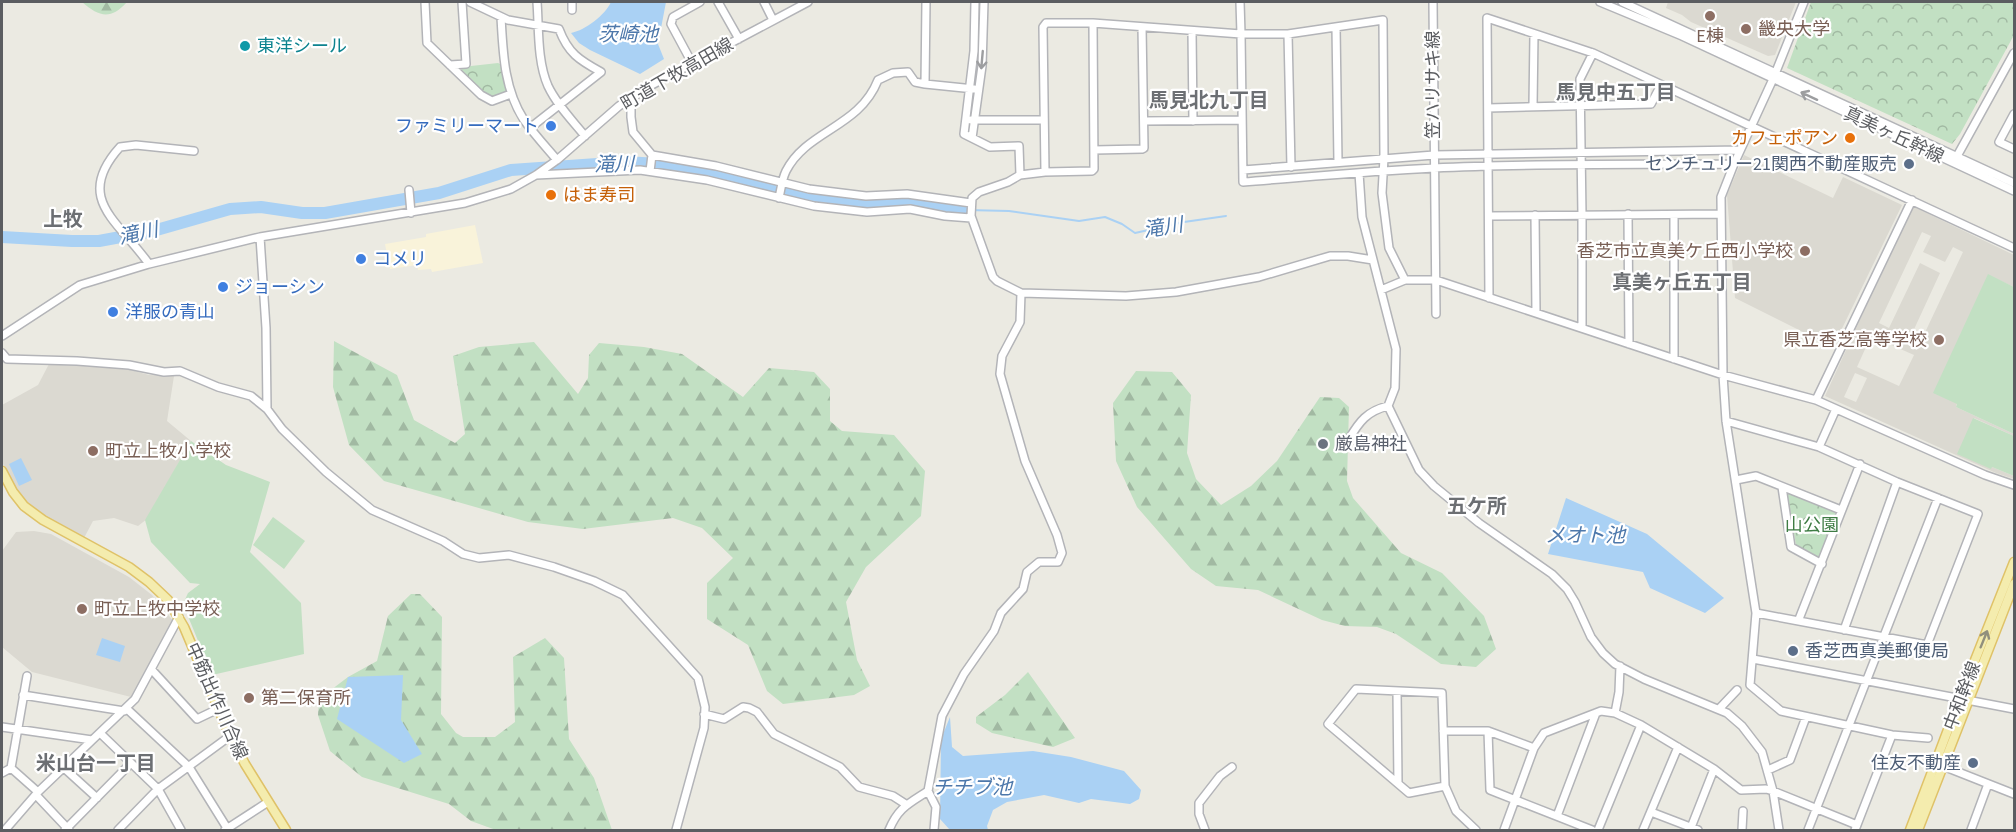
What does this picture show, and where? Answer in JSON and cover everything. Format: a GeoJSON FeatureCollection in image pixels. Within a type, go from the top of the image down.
{"type":"FeatureCollection","features":[{"type":"Feature","properties":{"kind":"main road","name":"中筋出作川合線"},"geometry":{"type":"LineString","coordinates":[[2,471],[13,492],[24,506],[43,520],[129,567],[168,600],[179,617],[230,736],[286,831]]}},
{"type":"Feature","properties":{"kind":"main road","name":"中和幹線"},"geometry":{"type":"LineString","coordinates":[[1910,831],[2014,562]]}},
{"type":"Feature","properties":{"kind":"main road","name":"中和幹線"},"geometry":{"type":"LineString","coordinates":[[1918,831],[2014,584]]}},
{"type":"Feature","properties":{"kind":"street"},"geometry":{"type":"LineString","coordinates":[[424,2],[427,43],[482,95],[492,101],[511,94]]}},
{"type":"Feature","properties":{"kind":"street"},"geometry":{"type":"LineString","coordinates":[[450,65],[466,64],[462,2]]}},
{"type":"Feature","properties":{"kind":"street"},"geometry":{"type":"LineString","coordinates":[[472,2],[501,17],[539,27],[559,29],[565,46],[579,59],[601,72],[530,128]]}},
{"type":"Feature","properties":{"kind":"street"},"geometry":{"type":"LineString","coordinates":[[537,2],[545,76],[560,105],[585,136]]}},
{"type":"Feature","properties":{"kind":"street"},"geometry":{"type":"LineString","coordinates":[[572,2],[572,10]]}},
{"type":"Feature","properties":{"kind":"street"},"geometry":{"type":"LineString","coordinates":[[692,63],[671,24],[673,16],[700,2]]}},
{"type":"Feature","properties":{"kind":"street"},"geometry":{"type":"LineString","coordinates":[[718,2],[739,39]]}},
{"type":"Feature","properties":{"kind":"street"},"geometry":{"type":"LineString","coordinates":[[764,2],[773,20]]}},
{"type":"Feature","properties":{"kind":"street","name":"町道下牧高田線"},"geometry":{"type":"LineString","coordinates":[[536,175],[631,98],[807,2]]}},
{"type":"Feature","properties":{"kind":"street"},"geometry":{"type":"LineString","coordinates":[[925,84],[927,2]]}},
{"type":"Feature","properties":{"kind":"street"},"geometry":{"type":"LineString","coordinates":[[975,2],[974,51],[964,134],[990,147],[1019,146],[1020,175]]}},
{"type":"Feature","properties":{"kind":"street"},"geometry":{"type":"LineString","coordinates":[[972,138],[983,48],[984,2]]}},
{"type":"Feature","properties":{"kind":"street"},"geometry":{"type":"LineString","coordinates":[[1240,2],[1243,182],[1383,171],[1487,166],[1734,164]]}},
{"type":"Feature","properties":{"kind":"street","name":"笠ハリサキ線"},"geometry":{"type":"LineString","coordinates":[[1433,2],[1436,314]]}},
{"type":"Feature","properties":{"kind":"street","name":"真美ヶ丘幹線"},"geometry":{"type":"LineString","coordinates":[[1600,2],[1672,32],[1955,160],[2014,183]]}},
{"type":"Feature","properties":{"kind":"street","name":"真美ヶ丘幹線"},"geometry":{"type":"LineString","coordinates":[[1622,2],[1776,71],[2014,191]]}},
{"type":"Feature","properties":{"kind":"street"},"geometry":{"type":"LineString","coordinates":[[1804,2],[1721,197],[1723,375],[1726,421],[1756,613],[1750,685],[1781,711],[1892,735],[1928,738]]}},
{"type":"Feature","properties":{"kind":"street"},"geometry":{"type":"LineString","coordinates":[[501,17],[505,74],[511,94],[519,112],[556,160]]}},
{"type":"Feature","properties":{"kind":"street"},"geometry":{"type":"LineString","coordinates":[[1489,297],[1487,18],[1593,53],[2014,248]]}},
{"type":"Feature","properties":{"kind":"street"},"geometry":{"type":"LineString","coordinates":[[1045,172],[1043,27],[1046,23],[1093,23],[1241,34],[1288,34],[1383,20],[1382,193],[1389,248],[1405,280]]}},
{"type":"Feature","properties":{"kind":"street"},"geometry":{"type":"LineString","coordinates":[[1093,23],[1094,169],[1092,171],[1020,175],[1008,182],[979,192],[972,198],[971,215],[993,277],[997,281],[1021,293],[1141,295],[1176,292],[1259,277],[1330,256],[1373,260]]}},
{"type":"Feature","properties":{"kind":"street"},"geometry":{"type":"LineString","coordinates":[[1094,150],[1144,148],[1142,27]]}},
{"type":"Feature","properties":{"kind":"street"},"geometry":{"type":"LineString","coordinates":[[1336,27],[1338,162]]}},
{"type":"Feature","properties":{"kind":"street"},"geometry":{"type":"LineString","coordinates":[[1192,31],[1193,121]]}},
{"type":"Feature","properties":{"kind":"street"},"geometry":{"type":"LineString","coordinates":[[1288,34],[1291,167]]}},
{"type":"Feature","properties":{"kind":"street"},"geometry":{"type":"LineString","coordinates":[[1533,106],[1534,34]]}},
{"type":"Feature","properties":{"kind":"street"},"geometry":{"type":"LineString","coordinates":[[1582,327],[1580,80],[1593,53]]}},
{"type":"Feature","properties":{"kind":"street"},"geometry":{"type":"LineString","coordinates":[[1955,160],[2014,53]]}},
{"type":"Feature","properties":{"kind":"street"},"geometry":{"type":"LineString","coordinates":[[779,198],[791,163],[808,143],[854,115],[873,93],[878,80],[902,71],[908,72],[915,82],[979,90]]}},
{"type":"Feature","properties":{"kind":"street"},"geometry":{"type":"LineString","coordinates":[[1488,108],[1651,104],[1661,85]]}},
{"type":"Feature","properties":{"kind":"street"},"geometry":{"type":"LineString","coordinates":[[631,98],[633,132],[652,155],[716,166],[809,189],[866,196],[907,194],[971,203]]}},
{"type":"Feature","properties":{"kind":"street"},"geometry":{"type":"LineString","coordinates":[[2014,114],[1999,142],[2014,149]]}},
{"type":"Feature","properties":{"kind":"street"},"geometry":{"type":"LineString","coordinates":[[966,120],[1044,120]]}},
{"type":"Feature","properties":{"kind":"street"},"geometry":{"type":"LineString","coordinates":[[1144,121],[1242,120]]}},
{"type":"Feature","properties":{"kind":"street"},"geometry":{"type":"LineString","coordinates":[[149,264],[135,243],[106,212],[100,196],[101,179],[106,162],[120,147],[136,145],[194,151]]}},
{"type":"Feature","properties":{"kind":"street"},"geometry":{"type":"LineString","coordinates":[[1243,170],[1434,155],[1740,150]]}},
{"type":"Feature","properties":{"kind":"street"},"geometry":{"type":"LineString","coordinates":[[650,171],[652,155]]}},
{"type":"Feature","properties":{"kind":"street"},"geometry":{"type":"LineString","coordinates":[[2,336],[80,285],[149,264],[260,237],[411,210],[465,203],[494,196],[536,175],[618,169],[650,171],[721,183],[814,206],[856,211],[878,212],[910,209],[939,215],[971,215]]}},
{"type":"Feature","properties":{"kind":"street"},"geometry":{"type":"LineString","coordinates":[[1359,173],[1362,217],[1396,349],[1395,388],[1388,406],[1419,470],[1434,486],[1479,523],[1552,574],[1567,589],[1591,637],[1604,653],[1620,666],[1644,679],[1719,709],[1742,726],[1762,752],[1773,791],[1779,831]]}},
{"type":"Feature","properties":{"kind":"street"},"geometry":{"type":"LineString","coordinates":[[409,190],[411,210]]}},
{"type":"Feature","properties":{"kind":"street"},"geometry":{"type":"LineString","coordinates":[[939,215],[942,200]]}},
{"type":"Feature","properties":{"kind":"street"},"geometry":{"type":"LineString","coordinates":[[1816,400],[1912,200]]}},
{"type":"Feature","properties":{"kind":"street"},"geometry":{"type":"LineString","coordinates":[[1629,214],[1629,344]]}},
{"type":"Feature","properties":{"kind":"street"},"geometry":{"type":"LineString","coordinates":[[1489,216],[1721,214]]}},
{"type":"Feature","properties":{"kind":"street"},"geometry":{"type":"LineString","coordinates":[[1535,215],[1536,312]]}},
{"type":"Feature","properties":{"kind":"street"},"geometry":{"type":"LineString","coordinates":[[1674,215],[1674,359]]}},
{"type":"Feature","properties":{"kind":"street"},"geometry":{"type":"LineString","coordinates":[[260,237],[266,328],[267,409]]}},
{"type":"Feature","properties":{"kind":"street"},"geometry":{"type":"LineString","coordinates":[[1381,290],[1405,280],[1436,280],[1723,375],[1816,400],[1984,475],[2014,485]]}},
{"type":"Feature","properties":{"kind":"street"},"geometry":{"type":"LineString","coordinates":[[934,831],[936,807],[928,791],[942,716],[964,674],[994,631],[1000,613],[1023,589],[1027,572],[1039,562],[1058,562],[1062,553],[1057,535],[1025,461],[1000,374],[1002,356],[1020,322],[1021,293]]}},
{"type":"Feature","properties":{"kind":"street"},"geometry":{"type":"LineString","coordinates":[[2,353],[8,359],[77,361],[129,365],[164,372],[180,371],[218,387],[251,396],[267,409],[282,429],[318,465],[372,510],[443,541],[464,554],[479,558],[509,555],[594,581],[624,595],[698,678],[704,728],[676,831]]}},
{"type":"Feature","properties":{"kind":"street"},"geometry":{"type":"LineString","coordinates":[[1349,439],[1366,416],[1375,409],[1388,406]]}},
{"type":"Feature","properties":{"kind":"street"},"geometry":{"type":"LineString","coordinates":[[1819,447],[1836,409]]}},
{"type":"Feature","properties":{"kind":"street"},"geometry":{"type":"LineString","coordinates":[[1726,421],[1819,447],[1897,482],[1978,514],[1926,645],[1799,619],[1756,613]]}},
{"type":"Feature","properties":{"kind":"street"},"geometry":{"type":"LineString","coordinates":[[1799,619],[1860,464]]}},
{"type":"Feature","properties":{"kind":"street"},"geometry":{"type":"LineString","coordinates":[[1736,480],[1756,476],[1841,510]]}},
{"type":"Feature","properties":{"kind":"street"},"geometry":{"type":"LineString","coordinates":[[1844,630],[1897,482]]}},
{"type":"Feature","properties":{"kind":"street"},"geometry":{"type":"LineString","coordinates":[[1782,486],[1791,547],[1822,564]]}},
{"type":"Feature","properties":{"kind":"street"},"geometry":{"type":"LineString","coordinates":[[1808,831],[1938,498]]}},
{"type":"Feature","properties":{"kind":"street"},"geometry":{"type":"LineString","coordinates":[[5,831],[37,794],[135,699],[179,617]]}},
{"type":"Feature","properties":{"kind":"street"},"geometry":{"type":"LineString","coordinates":[[1753,659],[2014,709]]}},
{"type":"Feature","properties":{"kind":"street"},"geometry":{"type":"LineString","coordinates":[[1615,713],[1620,666]]}},
{"type":"Feature","properties":{"kind":"street"},"geometry":{"type":"LineString","coordinates":[[152,670],[198,719],[218,709]]}},
{"type":"Feature","properties":{"kind":"street"},"geometry":{"type":"LineString","coordinates":[[2,774],[11,768],[27,676]]}},
{"type":"Feature","properties":{"kind":"street"},"geometry":{"type":"LineString","coordinates":[[1445,786],[1409,793],[1328,724],[1356,689],[1442,693],[1445,786],[1456,811],[1476,831]]}},
{"type":"Feature","properties":{"kind":"street"},"geometry":{"type":"LineString","coordinates":[[1719,709],[1737,690]]}},
{"type":"Feature","properties":{"kind":"street"},"geometry":{"type":"LineString","coordinates":[[1397,691],[1398,783]]}},
{"type":"Feature","properties":{"kind":"street"},"geometry":{"type":"LineString","coordinates":[[23,695],[125,709],[189,767],[225,829],[268,802]]}},
{"type":"Feature","properties":{"kind":"street"},"geometry":{"type":"LineString","coordinates":[[704,714],[724,719],[743,707],[749,708],[757,712],[774,734],[840,767],[860,787],[893,796],[907,805]]}},
{"type":"Feature","properties":{"kind":"street"},"geometry":{"type":"LineString","coordinates":[[1504,831],[1534,748],[1544,733],[1601,711],[1615,713],[1641,725],[1714,769],[1742,790],[1773,791],[1856,828],[1892,735]]}},
{"type":"Feature","properties":{"kind":"street"},"geometry":{"type":"LineString","coordinates":[[1557,816],[1596,713]]}},
{"type":"Feature","properties":{"kind":"street"},"geometry":{"type":"LineString","coordinates":[[1768,770],[1790,760],[1806,717]]}},
{"type":"Feature","properties":{"kind":"street"},"geometry":{"type":"LineString","coordinates":[[1598,831],[1641,725]]}},
{"type":"Feature","properties":{"kind":"street"},"geometry":{"type":"LineString","coordinates":[[2,727],[92,740]]}},
{"type":"Feature","properties":{"kind":"street"},"geometry":{"type":"LineString","coordinates":[[1443,731],[1488,731],[1534,748]]}},
{"type":"Feature","properties":{"kind":"street"},"geometry":{"type":"LineString","coordinates":[[1488,731],[1490,790],[1592,831]]}},
{"type":"Feature","properties":{"kind":"street"},"geometry":{"type":"LineString","coordinates":[[99,734],[158,789],[182,831]]}},
{"type":"Feature","properties":{"kind":"street"},"geometry":{"type":"LineString","coordinates":[[118,831],[158,789],[230,736]]}},
{"type":"Feature","properties":{"kind":"street"},"geometry":{"type":"LineString","coordinates":[[1643,831],[1677,747]]}},
{"type":"Feature","properties":{"kind":"street"},"geometry":{"type":"LineString","coordinates":[[11,768],[37,794],[67,830],[131,763]]}},
{"type":"Feature","properties":{"kind":"street"},"geometry":{"type":"LineString","coordinates":[[1943,766],[2014,794]]}},
{"type":"Feature","properties":{"kind":"street"},"geometry":{"type":"LineString","coordinates":[[1204,831],[1199,814],[1199,803],[1220,776],[1232,767]]}},
{"type":"Feature","properties":{"kind":"street"},"geometry":{"type":"LineString","coordinates":[[64,768],[98,798]]}},
{"type":"Feature","properties":{"kind":"street"},"geometry":{"type":"LineString","coordinates":[[1651,812],[1693,830],[1714,769]]}},
{"type":"Feature","properties":{"kind":"street"},"geometry":{"type":"LineString","coordinates":[[1971,831],[1988,784]]}},
{"type":"Feature","properties":{"kind":"street"},"geometry":{"type":"LineString","coordinates":[[889,831],[895,816],[928,791]]}},
{"type":"Feature","properties":{"kind":"street"},"geometry":{"type":"LineString","coordinates":[[1742,831],[1743,812]]}},
{"type":"Feature","properties":{"kind":"street"},"geometry":{"type":"LineString","coordinates":[[127,821],[132,831]]}},
{"type":"Feature","properties":{"kind":"shaded area","name":"畿央大学"},"geometry":{"type":"Polygon","coordinates":[[[1668,2],[1796,2],[1775,55],[1768,56],[1691,22],[1666,8],[1668,2]]]}},
{"type":"Feature","properties":{"kind":"shaded area","name":"香芝市立真美ケ丘西小学校"},"geometry":{"type":"Polygon","coordinates":[[[1744,155],[1833,198],[1843,177],[1902,205],[1833,347],[1735,298],[1727,195],[1744,155]]]}},
{"type":"Feature","properties":{"kind":"shaded area","name":"県立香芝高等学校"},"geometry":{"type":"Polygon","coordinates":[[[1912,206],[2014,255],[2014,287],[1988,275],[1956,407],[2014,434],[2014,436],[1974,418],[1992,467],[2014,476],[2014,479],[1825,396],[1912,206]],[[1922,232],[1879,323],[1889,328],[1920,263],[1940,273],[1910,338],[1920,343],[1963,252],[1953,247],[1945,262],[1923,252],[1931,236],[1922,232]],[[1871,336],[1857,367],[1899,386],[1914,355],[1871,336]],[[1855,373],[1844,397],[1856,402],[1867,378],[1855,373]]]}},
{"type":"Feature","properties":{"kind":"shaded area"},"geometry":{"type":"Polygon","coordinates":[[[475,225],[483,263],[432,272],[431,269],[418,270],[417,265],[390,269],[385,244],[475,225]]]}},
{"type":"Feature","properties":{"kind":"shaded area","name":"町立上牧小学校"},"geometry":{"type":"Polygon","coordinates":[[[49,364],[123,368],[149,375],[174,376],[167,421],[191,441],[147,519],[138,526],[114,518],[93,521],[84,538],[42,515],[14,487],[2,462],[2,405],[38,385],[49,364]]]}},
{"type":"Feature","properties":{"kind":"shaded area","name":"町立上牧中学校"},"geometry":{"type":"Polygon","coordinates":[[[34,531],[51,534],[129,577],[152,595],[174,622],[131,697],[32,672],[2,647],[2,551],[16,532],[34,531]]]}},
{"type":"Feature","properties":{"kind":"green space"},"geometry":{"type":"Polygon","coordinates":[[[82,2],[127,2],[116,12],[105,14],[94,11],[82,2]]]}},
{"type":"Feature","properties":{"kind":"green space"},"geometry":{"type":"Polygon","coordinates":[[[1811,2],[2014,2],[2014,35],[1960,134],[1952,144],[1787,68],[1811,2]]]}},
{"type":"Feature","properties":{"kind":"green space"},"geometry":{"type":"Polygon","coordinates":[[[498,63],[507,91],[492,99],[483,93],[461,69],[462,67],[498,63]]]}},
{"type":"Feature","properties":{"kind":"green space"},"geometry":{"type":"Polygon","coordinates":[[[1988,274],[2014,287],[2014,434],[1956,407],[1957,404],[1933,393],[1988,274]]]}},
{"type":"Feature","properties":{"kind":"green space"},"geometry":{"type":"Polygon","coordinates":[[[334,341],[397,375],[414,420],[455,443],[465,434],[453,356],[479,347],[534,342],[578,394],[588,378],[589,355],[599,343],[644,347],[682,354],[743,397],[769,368],[814,372],[830,389],[830,421],[842,431],[894,435],[925,471],[921,516],[866,567],[846,602],[857,660],[870,686],[854,695],[783,704],[767,691],[748,645],[707,619],[707,583],[733,558],[702,528],[673,518],[583,529],[528,522],[384,481],[349,445],[333,387],[334,341]]]}},
{"type":"Feature","properties":{"kind":"green space"},"geometry":{"type":"Polygon","coordinates":[[[1136,371],[1172,372],[1191,395],[1187,453],[1196,479],[1221,505],[1251,486],[1277,461],[1320,397],[1339,398],[1349,407],[1347,481],[1353,498],[1401,553],[1442,573],[1484,616],[1496,649],[1476,667],[1441,664],[1396,634],[1377,627],[1345,626],[1322,620],[1258,590],[1216,586],[1191,569],[1137,507],[1116,461],[1113,403],[1136,371]]]}},
{"type":"Feature","properties":{"kind":"green space"},"geometry":{"type":"Polygon","coordinates":[[[1973,418],[2014,436],[2014,476],[1957,454],[1973,418]]]}},
{"type":"Feature","properties":{"kind":"green space"},"geometry":{"type":"Polygon","coordinates":[[[191,441],[226,465],[270,482],[250,552],[301,603],[304,654],[212,675],[183,604],[188,593],[200,584],[190,583],[151,542],[145,520],[191,441]]]}},
{"type":"Feature","properties":{"kind":"green space","name":"山公園"},"geometry":{"type":"Polygon","coordinates":[[[1787,492],[1836,513],[1819,557],[1796,545],[1787,492]]]}},
{"type":"Feature","properties":{"kind":"green space"},"geometry":{"type":"Polygon","coordinates":[[[273,517],[305,541],[284,569],[253,545],[273,517]]]}},
{"type":"Feature","properties":{"kind":"green space"},"geometry":{"type":"Polygon","coordinates":[[[411,594],[420,594],[442,617],[441,714],[456,733],[463,737],[495,737],[515,722],[513,657],[545,638],[564,658],[569,739],[594,778],[612,830],[496,830],[471,821],[449,804],[362,777],[330,751],[318,715],[319,699],[348,677],[377,661],[388,616],[411,594]]]}},
{"type":"Feature","properties":{"kind":"green space"},"geometry":{"type":"Polygon","coordinates":[[[1028,672],[1075,738],[1053,747],[992,733],[976,723],[976,717],[1005,695],[1028,672]]]}},
{"type":"Feature","properties":{"kind":"water","name":"茨崎池"},"geometry":{"type":"Polygon","coordinates":[[[611,2],[666,2],[658,44],[664,59],[640,74],[579,43],[571,33],[583,29],[594,21],[611,2]]]}},
{"type":"Feature","properties":{"kind":"water"},"geometry":{"type":"Polygon","coordinates":[[[21,458],[32,480],[19,486],[9,464],[21,458]]]}},
{"type":"Feature","properties":{"kind":"water","name":"メオト池"},"geometry":{"type":"Polygon","coordinates":[[[1566,498],[1647,534],[1724,598],[1705,613],[1650,588],[1643,572],[1548,554],[1566,498]]]}},
{"type":"Feature","properties":{"kind":"water"},"geometry":{"type":"Polygon","coordinates":[[[102,638],[125,646],[120,662],[96,655],[102,638]]]}},
{"type":"Feature","properties":{"kind":"water"},"geometry":{"type":"Polygon","coordinates":[[[403,675],[401,720],[422,754],[404,763],[337,719],[348,677],[403,675]]]}},
{"type":"Feature","properties":{"kind":"water","name":"チチブ池"},"geometry":{"type":"Polygon","coordinates":[[[950,717],[952,747],[963,756],[1033,751],[1071,757],[1124,771],[1141,790],[1139,799],[1130,804],[1091,799],[1079,803],[1044,795],[1007,802],[993,810],[987,826],[988,830],[950,830],[940,819],[941,739],[950,717]]]}},
{"type":"Feature","properties":{"kind":"waterway","name":"滝川"},"geometry":{"type":"LineString","coordinates":[[2,237],[99,241],[153,231],[230,209],[261,207],[302,213],[325,213],[439,193],[511,170],[626,162],[658,164],[705,172],[818,198],[874,204],[909,202],[967,210]]}},
{"type":"Feature","properties":{"kind":"waterway","name":"滝川"},"geometry":{"type":"LineString","coordinates":[[967,210],[1009,211],[1079,221],[1105,217],[1122,224],[1135,233],[1184,222],[1226,216]]}},
{"type":"Feature","properties":{"kind":"place","name":"E棟"},"geometry":{"type":"Point","coordinates":[1710,16]}},
{"type":"Feature","properties":{"kind":"place","name":"畿央大学"},"geometry":{"type":"Point","coordinates":[1746,29]}},
{"type":"Feature","properties":{"kind":"place","name":"東洋シール"},"geometry":{"type":"Point","coordinates":[245,46]}},
{"type":"Feature","properties":{"kind":"place","name":"ファミリーマート"},"geometry":{"type":"Point","coordinates":[551,126]}},
{"type":"Feature","properties":{"kind":"place","name":"カフェポアン"},"geometry":{"type":"Point","coordinates":[1850,138]}},
{"type":"Feature","properties":{"kind":"place","name":"センチュリー21関西不動産販売"},"geometry":{"type":"Point","coordinates":[1909,164]}},
{"type":"Feature","properties":{"kind":"place","name":"はま寿司"},"geometry":{"type":"Point","coordinates":[551,195]}},
{"type":"Feature","properties":{"kind":"place","name":"香芝市立真美ケ丘西小学校"},"geometry":{"type":"Point","coordinates":[1805,251]}},
{"type":"Feature","properties":{"kind":"place","name":"コメリ"},"geometry":{"type":"Point","coordinates":[361,259]}},
{"type":"Feature","properties":{"kind":"place","name":"ジョーシン"},"geometry":{"type":"Point","coordinates":[223,287]}},
{"type":"Feature","properties":{"kind":"place","name":"洋服の青山"},"geometry":{"type":"Point","coordinates":[113,312]}},
{"type":"Feature","properties":{"kind":"place","name":"県立香芝高等学校"},"geometry":{"type":"Point","coordinates":[1939,340]}},
{"type":"Feature","properties":{"kind":"place","name":"厳島神社"},"geometry":{"type":"Point","coordinates":[1323,444]}},
{"type":"Feature","properties":{"kind":"place","name":"町立上牧小学校"},"geometry":{"type":"Point","coordinates":[93,451]}},
{"type":"Feature","properties":{"kind":"place","name":"町立上牧中学校"},"geometry":{"type":"Point","coordinates":[82,609]}},
{"type":"Feature","properties":{"kind":"place","name":"香芝西真美郵便局"},"geometry":{"type":"Point","coordinates":[1793,651]}},
{"type":"Feature","properties":{"kind":"place","name":"第二保育所"},"geometry":{"type":"Point","coordinates":[249,698]}},
{"type":"Feature","properties":{"kind":"place","name":"住友不動産"},"geometry":{"type":"Point","coordinates":[1973,763]}},
{"type":"Feature","properties":{"kind":"district","name":"馬見中五丁目"},"geometry":{"type":"Point","coordinates":[1616,92]}},
{"type":"Feature","properties":{"kind":"district","name":"馬見北九丁目"},"geometry":{"type":"Point","coordinates":[1209,100]}},
{"type":"Feature","properties":{"kind":"district","name":"上牧"},"geometry":{"type":"Point","coordinates":[63,219]}},
{"type":"Feature","properties":{"kind":"district","name":"真美ヶ丘五丁目"},"geometry":{"type":"Point","coordinates":[1682,282]}},
{"type":"Feature","properties":{"kind":"district","name":"五ケ所"},"geometry":{"type":"Point","coordinates":[1477,506]}},
{"type":"Feature","properties":{"kind":"district","name":"米山台一丁目"},"geometry":{"type":"Point","coordinates":[96,763]}}]}
